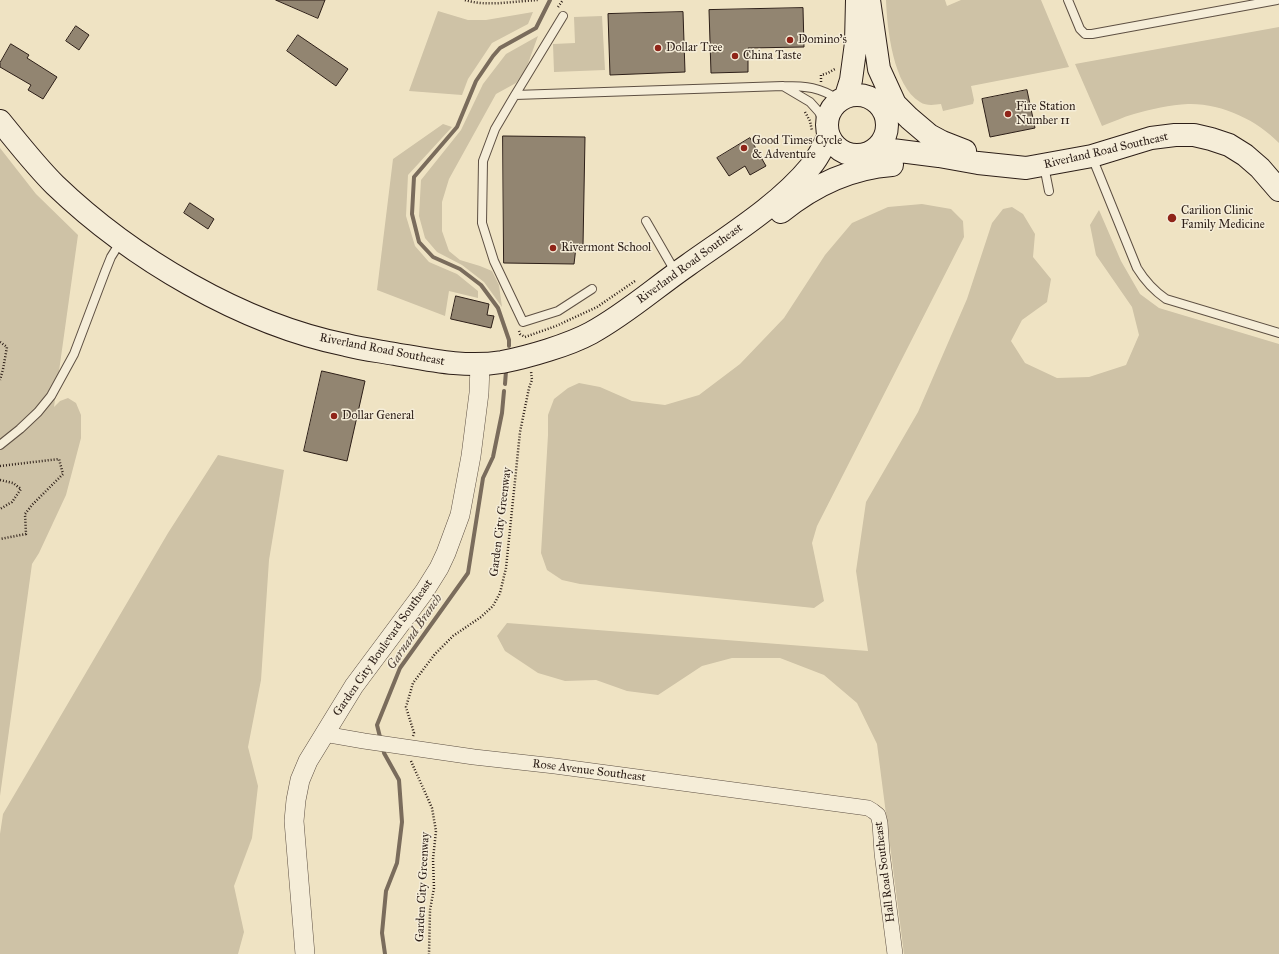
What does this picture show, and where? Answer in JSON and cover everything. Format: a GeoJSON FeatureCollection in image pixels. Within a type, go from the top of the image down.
{"type":"FeatureCollection","features":[{"type":"Feature","properties":{"kind":"main road"},"geometry":{"type":"LineString","coordinates":[[842,98],[857,94],[870,97],[878,102],[885,111],[888,124],[886,136],[878,147],[862,155],[849,154],[840,150],[823,134],[830,110],[842,98],[851,80],[856,43],[857,0]]}},
{"type":"Feature","properties":{"kind":"main road"},"geometry":{"type":"LineString","coordinates":[[870,0],[879,70],[895,104],[929,136],[1004,166]]}},
{"type":"Feature","properties":{"kind":"main road"},"geometry":{"type":"LineString","coordinates":[[856,43],[865,83],[870,97]]}},
{"type":"Feature","properties":{"kind":"main road","name":"Riverland Road Southeast"},"geometry":{"type":"LineString","coordinates":[[0,121],[54,184],[89,215],[121,240],[164,269],[200,290],[238,308],[288,328],[345,345],[449,363],[480,365],[503,362],[529,355],[559,346],[590,333],[624,312],[676,273],[727,238],[786,192],[830,166],[862,155],[892,150],[1004,166],[1035,167],[1092,156],[1151,138],[1174,135],[1194,135],[1229,145],[1246,155],[1260,168],[1279,190]]}},
{"type":"Feature","properties":{"kind":"main road","name":"Riverland Road Southeast"},"geometry":{"type":"LineString","coordinates":[[888,124],[904,137],[939,156]]}},
{"type":"Feature","properties":{"kind":"main road","name":"Riverland Road Southeast"},"geometry":{"type":"LineString","coordinates":[[786,192],[812,165],[823,134]]}},
{"type":"Feature","properties":{"kind":"main road"},"geometry":{"type":"LineString","coordinates":[[727,238],[766,224],[794,201],[827,182],[857,170],[876,166],[908,165],[928,166],[956,171],[996,175],[1035,167]]}},
{"type":"Feature","properties":{"kind":"street","name":"Garden City Boulevard Southeast"},"geometry":{"type":"LineString","coordinates":[[305,954],[294,821],[300,780],[308,761],[354,686],[424,592],[439,568],[446,553],[460,515],[471,456],[479,394],[480,365]]}},
{"type":"Feature","properties":{"kind":"street","name":"Rose Avenue Southeast"},"geometry":{"type":"LineString","coordinates":[[324,734],[474,757],[555,766],[855,806]]}},
{"type":"Feature","properties":{"kind":"street","name":"Hall Road Southeast"},"geometry":{"type":"LineString","coordinates":[[855,806],[874,811],[878,815],[895,954]]}},
{"type":"Feature","properties":{"kind":"lane"},"geometry":{"type":"LineString","coordinates":[[1068,0],[1080,29],[1085,34],[1092,34],[1277,0]]}},
{"type":"Feature","properties":{"kind":"lane"},"geometry":{"type":"LineString","coordinates":[[563,16],[495,129],[483,161],[482,223],[494,261],[523,322],[558,311],[592,289]]}},
{"type":"Feature","properties":{"kind":"lane"},"geometry":{"type":"LineString","coordinates":[[783,86],[810,102],[819,112],[823,134]]}},
{"type":"Feature","properties":{"kind":"lane"},"geometry":{"type":"LineString","coordinates":[[515,95],[804,86],[842,98]]}},
{"type":"Feature","properties":{"kind":"lane"},"geometry":{"type":"LineString","coordinates":[[1092,156],[1137,268],[1156,292],[1166,298],[1279,333]]}},
{"type":"Feature","properties":{"kind":"lane"},"geometry":{"type":"LineString","coordinates":[[1035,167],[1050,191]]}},
{"type":"Feature","properties":{"kind":"lane"},"geometry":{"type":"LineString","coordinates":[[646,221],[676,273]]}},
{"type":"Feature","properties":{"kind":"lane"},"geometry":{"type":"LineString","coordinates":[[0,445],[38,412],[51,396],[74,354],[111,257],[121,240]]}},
{"type":"Feature","properties":{"kind":"path"},"geometry":{"type":"LineString","coordinates":[[465,0],[484,3],[538,0]]}},
{"type":"Feature","properties":{"kind":"path"},"geometry":{"type":"LineString","coordinates":[[817,89],[821,82],[821,75],[835,69],[839,64]]}},
{"type":"Feature","properties":{"kind":"path"},"geometry":{"type":"LineString","coordinates":[[810,102],[808,110],[804,113],[823,134]]}},
{"type":"Feature","properties":{"kind":"path"},"geometry":{"type":"LineString","coordinates":[[525,337],[556,326],[597,307],[640,278]]}},
{"type":"Feature","properties":{"kind":"path"},"geometry":{"type":"LineString","coordinates":[[0,342],[7,347],[4,369],[0,380]]}},
{"type":"Feature","properties":{"kind":"path","name":"Garden City Greenway"},"geometry":{"type":"LineString","coordinates":[[413,739],[414,733],[406,707],[413,683],[434,654],[454,636],[481,617],[493,606],[500,593],[506,568],[520,432],[532,380],[530,366]]}},
{"type":"Feature","properties":{"kind":"path"},"geometry":{"type":"LineString","coordinates":[[0,466],[59,459],[63,474],[25,514],[26,534],[0,539]]}},
{"type":"Feature","properties":{"kind":"path"},"geometry":{"type":"LineString","coordinates":[[0,480],[13,483],[21,489],[12,502],[0,509]]}},
{"type":"Feature","properties":{"kind":"path","name":"Garden City Greenway"},"geometry":{"type":"LineString","coordinates":[[411,759],[411,763],[432,808],[436,831],[434,888],[430,910],[429,954]]}},
{"type":"Feature","properties":{"kind":"shaded area"},"geometry":{"type":"Polygon","coordinates":[[[886,0],[945,0],[947,6],[961,0],[1041,0],[1069,67],[971,86],[974,100],[973,104],[943,111],[941,104],[927,105],[920,102],[911,94],[903,83],[893,56],[888,26],[886,0]]]}},
{"type":"Feature","properties":{"kind":"shaded area"},"geometry":{"type":"Polygon","coordinates":[[[438,11],[468,20],[486,20],[533,12],[528,24],[492,43],[468,79],[462,95],[409,91],[438,11]]]}},
{"type":"Feature","properties":{"kind":"shaded area"},"geometry":{"type":"Polygon","coordinates":[[[602,16],[605,70],[554,72],[553,44],[575,43],[574,17],[602,16]]]}},
{"type":"Feature","properties":{"kind":"shaded area"},"geometry":{"type":"Polygon","coordinates":[[[1279,27],[1279,143],[1260,127],[1238,114],[1213,106],[1200,104],[1167,106],[1130,115],[1102,126],[1075,64],[1279,27]]]}},
{"type":"Feature","properties":{"kind":"shaded area"},"geometry":{"type":"Polygon","coordinates":[[[538,36],[526,69],[516,83],[496,94],[449,179],[442,202],[442,231],[449,251],[460,260],[492,271],[499,285],[502,307],[484,282],[462,265],[437,252],[425,238],[419,216],[421,180],[461,130],[483,84],[506,54],[538,36]]]}},
{"type":"Feature","properties":{"kind":"shaded area"},"geometry":{"type":"Polygon","coordinates":[[[443,124],[452,127],[408,175],[406,216],[415,246],[429,262],[457,274],[478,291],[478,298],[449,291],[445,316],[377,290],[393,159],[443,124]]]}},
{"type":"Feature","properties":{"kind":"shaded area"},"geometry":{"type":"Polygon","coordinates":[[[0,148],[36,194],[78,235],[54,407],[60,401],[68,398],[76,403],[81,415],[81,438],[66,495],[39,553],[32,564],[0,796],[0,148]]]}},
{"type":"Feature","properties":{"kind":"shaded area"},"geometry":{"type":"Polygon","coordinates":[[[922,204],[951,209],[963,221],[964,237],[817,526],[812,543],[824,601],[814,608],[580,584],[562,580],[547,570],[541,553],[548,415],[554,399],[568,388],[579,383],[600,387],[632,401],[665,405],[699,395],[740,364],[784,318],[825,255],[852,223],[888,207],[922,204]]]}},
{"type":"Feature","properties":{"kind":"shaded area"},"geometry":{"type":"Polygon","coordinates":[[[1012,207],[1023,214],[1035,234],[1033,257],[1051,279],[1047,302],[1022,320],[1011,341],[1025,363],[1057,378],[1089,377],[1126,365],[1139,335],[1132,307],[1096,255],[1090,225],[1099,210],[1121,261],[1140,294],[1159,308],[1279,344],[1279,954],[904,954],[877,744],[857,703],[824,675],[780,658],[732,658],[702,666],[658,695],[627,691],[596,680],[565,681],[538,673],[505,651],[497,636],[507,623],[868,651],[856,571],[866,502],[918,412],[967,299],[992,223],[1003,209],[1012,207]]]}},
{"type":"Feature","properties":{"kind":"shaded area"},"geometry":{"type":"Polygon","coordinates":[[[218,455],[284,470],[269,560],[261,680],[248,747],[258,786],[252,838],[234,886],[244,932],[238,954],[0,954],[0,834],[3,814],[168,533],[218,455]]]}},
{"type":"Feature","properties":{"kind":"building"},"geometry":{"type":"Polygon","coordinates":[[[276,0],[325,0],[318,18],[276,0]]]}},
{"type":"Feature","properties":{"kind":"building"},"geometry":{"type":"Polygon","coordinates":[[[803,8],[804,47],[748,48],[748,72],[711,73],[709,10],[803,8]]]}},
{"type":"Feature","properties":{"kind":"building"},"geometry":{"type":"Polygon","coordinates":[[[683,12],[685,72],[610,75],[608,14],[683,12]]]}},
{"type":"Feature","properties":{"kind":"building"},"geometry":{"type":"Polygon","coordinates":[[[76,26],[89,35],[79,50],[66,41],[76,26]]]}},
{"type":"Feature","properties":{"kind":"building"},"geometry":{"type":"Polygon","coordinates":[[[298,35],[348,69],[336,86],[287,51],[298,35]]]}},
{"type":"Feature","properties":{"kind":"building"},"geometry":{"type":"Polygon","coordinates":[[[11,44],[29,55],[27,58],[57,77],[43,99],[28,90],[31,85],[0,67],[0,63],[11,44]]]}},
{"type":"Feature","properties":{"kind":"building","name":"Fire Station Number 11"},"geometry":{"type":"Polygon","coordinates":[[[1027,90],[1035,128],[990,137],[982,99],[1027,90]]]}},
{"type":"Feature","properties":{"kind":"building"},"geometry":{"type":"Polygon","coordinates":[[[503,136],[585,137],[583,246],[576,247],[574,264],[504,263],[503,136]]]}},
{"type":"Feature","properties":{"kind":"building","name":"Good Times Cycle & Adventure"},"geometry":{"type":"Polygon","coordinates":[[[750,138],[766,166],[750,175],[745,166],[729,176],[717,158],[750,138]]]}},
{"type":"Feature","properties":{"kind":"building"},"geometry":{"type":"Polygon","coordinates":[[[190,203],[214,219],[208,229],[184,213],[190,203]]]}},
{"type":"Feature","properties":{"kind":"building"},"geometry":{"type":"Polygon","coordinates":[[[456,296],[489,304],[487,315],[494,316],[491,328],[451,319],[456,296]]]}},
{"type":"Feature","properties":{"kind":"building","name":"Dollar General"},"geometry":{"type":"Polygon","coordinates":[[[322,371],[365,381],[347,461],[304,451],[322,371]]]}},
{"type":"Feature","properties":{"kind":"waterway","name":"Garnand Branch"},"geometry":{"type":"LineString","coordinates":[[509,346],[509,340],[498,308],[481,285],[460,269],[433,257],[419,242],[412,214],[414,177],[457,127],[476,81],[493,56],[500,48],[536,28],[550,0]]}},
{"type":"Feature","properties":{"kind":"waterway","name":"Garnand Branch"},"geometry":{"type":"LineString","coordinates":[[505,384],[506,371]]}},
{"type":"Feature","properties":{"kind":"waterway","name":"Garnand Branch"},"geometry":{"type":"LineString","coordinates":[[381,741],[377,725],[400,668],[468,573],[483,478],[493,457],[502,413],[504,391]]}},
{"type":"Feature","properties":{"kind":"waterway","name":"Garnand Branch"},"geometry":{"type":"LineString","coordinates":[[383,747],[384,753],[399,780],[402,822],[397,863],[386,891],[382,933],[385,954]]}},
{"type":"Feature","properties":{"kind":"place","name":"Domino's"},"geometry":{"type":"Point","coordinates":[790,40]}},
{"type":"Feature","properties":{"kind":"place","name":"Dollar Tree"},"geometry":{"type":"Point","coordinates":[658,48]}},
{"type":"Feature","properties":{"kind":"place","name":"China Taste"},"geometry":{"type":"Point","coordinates":[735,56]}},
{"type":"Feature","properties":{"kind":"place","name":"Fire Station Number 11"},"geometry":{"type":"Point","coordinates":[1008,114]}},
{"type":"Feature","properties":{"kind":"place","name":"Good Times Cycle & Adventure"},"geometry":{"type":"Point","coordinates":[744,148]}},
{"type":"Feature","properties":{"kind":"place","name":"Carilion Clinic Family Medicine"},"geometry":{"type":"Point","coordinates":[1172,218]}},
{"type":"Feature","properties":{"kind":"place","name":"Rivermont School"},"geometry":{"type":"Point","coordinates":[553,248]}},
{"type":"Feature","properties":{"kind":"place","name":"Dollar General"},"geometry":{"type":"Point","coordinates":[334,416]}}]}
